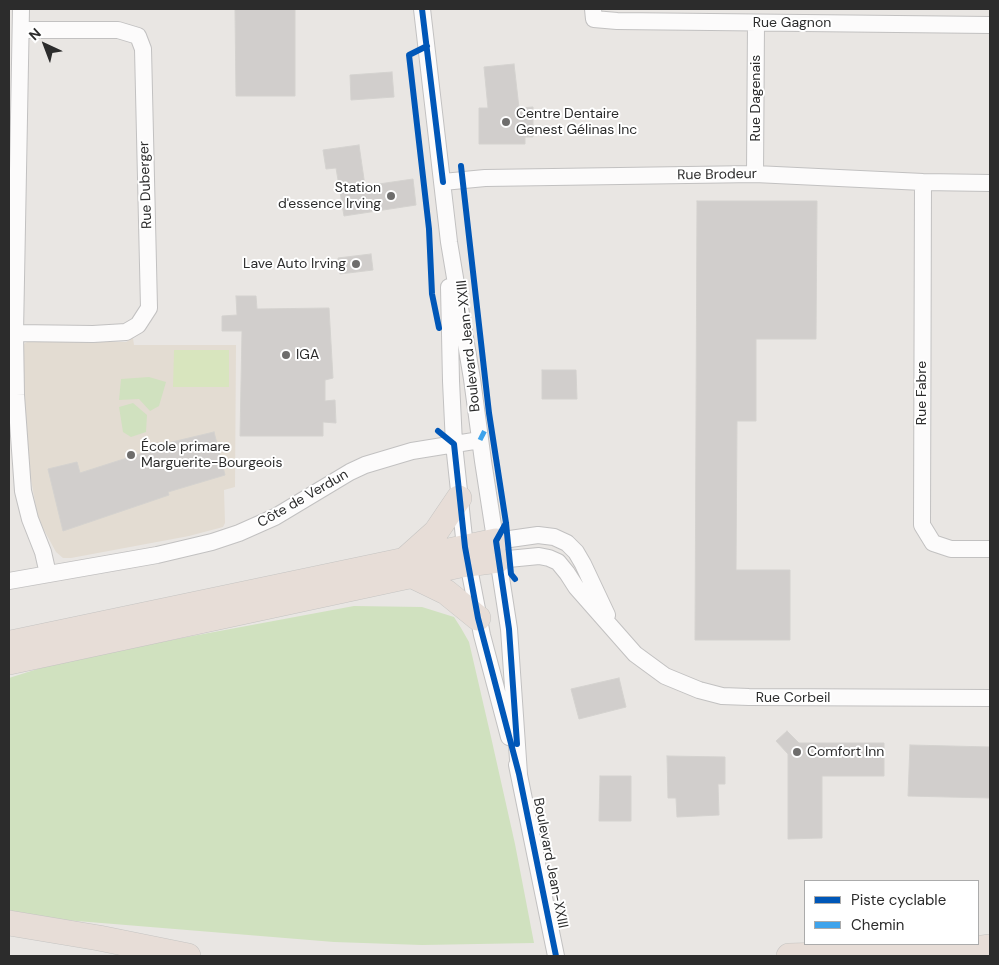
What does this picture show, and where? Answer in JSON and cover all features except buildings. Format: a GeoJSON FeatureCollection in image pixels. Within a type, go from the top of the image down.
{"type":"FeatureCollection","features":[{"type":"Feature","properties":{"kind":"highway"},"geometry":{"type":"LineString","coordinates":[[9,662],[410,567],[459,498]]}},
{"type":"Feature","properties":{"kind":"highway"},"geometry":{"type":"LineString","coordinates":[[9,644],[467,555],[497,551]]}},
{"type":"Feature","properties":{"kind":"highway"},"geometry":{"type":"LineString","coordinates":[[410,567],[446,592],[478,618]]}},
{"type":"Feature","properties":{"kind":"highway"},"geometry":{"type":"LineString","coordinates":[[9,923],[188,956]]}},
{"type":"Feature","properties":{"kind":"highway"},"geometry":{"type":"LineString","coordinates":[[789,956],[960,951],[990,948]]}},
{"type":"Feature","properties":{"kind":"street"},"geometry":{"type":"LineString","coordinates":[[21,9],[15,333],[16,404],[22,486],[28,512],[43,552],[48,574]]}},
{"type":"Feature","properties":{"kind":"street","name":"Boulevard Jean-XXIII"},"geometry":{"type":"LineString","coordinates":[[422,9],[450,242],[509,629],[519,774]]}},
{"type":"Feature","properties":{"kind":"street","name":"Rue Gagnon"},"geometry":{"type":"LineString","coordinates":[[593,14],[617,21],[990,25]]}},
{"type":"Feature","properties":{"kind":"street","name":"Rue Dagenais"},"geometry":{"type":"LineString","coordinates":[[755,174],[756,23]]}},
{"type":"Feature","properties":{"kind":"street","name":"Rue Duberger"},"geometry":{"type":"LineString","coordinates":[[15,333],[93,334],[126,332],[138,325],[149,308],[142,49],[138,36],[118,30],[21,30]]}},
{"type":"Feature","properties":{"kind":"street","name":"Rue Brodeur"},"geometry":{"type":"LineString","coordinates":[[443,182],[485,178],[755,174],[923,182],[990,183]]}},
{"type":"Feature","properties":{"kind":"street","name":"Rue Fabre"},"geometry":{"type":"LineString","coordinates":[[923,182],[922,525],[934,543],[942,546],[951,549],[990,549]]}},
{"type":"Feature","properties":{"kind":"street","name":"Boulevard Jean-XXIII"},"geometry":{"type":"LineString","coordinates":[[450,242],[449,332],[454,444],[467,555],[478,618],[519,774],[556,956]]}},
{"type":"Feature","properties":{"kind":"street","name":"Côte de Verdun"},"geometry":{"type":"LineString","coordinates":[[9,580],[157,555],[230,537],[275,517],[365,464],[412,451],[480,440]]}},
{"type":"Feature","properties":{"kind":"street","name":"Rue Corbeil"},"geometry":{"type":"LineString","coordinates":[[497,551],[538,534],[554,537],[567,543],[576,552],[583,564],[615,633],[635,654],[665,676],[691,688],[714,694],[749,698],[990,698]]}},
{"type":"Feature","properties":{"kind":"shaded area","name":"École primare Marguerite-Bourgeois"},"geometry":{"type":"Polygon","coordinates":[[[133,338],[134,345],[236,345],[235,487],[224,490],[225,523],[223,527],[189,536],[63,558],[56,552],[38,519],[29,468],[26,468],[21,346],[27,342],[126,342],[133,338]]]}},
{"type":"Feature","properties":{"kind":"green space"},"geometry":{"type":"Polygon","coordinates":[[[174,350],[229,350],[229,387],[173,387],[174,350]]]}},
{"type":"Feature","properties":{"kind":"green space"},"geometry":{"type":"Polygon","coordinates":[[[149,377],[166,382],[159,406],[150,411],[139,399],[119,400],[121,379],[149,377]]]}},
{"type":"Feature","properties":{"kind":"green space"},"geometry":{"type":"Polygon","coordinates":[[[133,403],[147,415],[146,432],[131,437],[123,432],[119,407],[133,403]]]}},
{"type":"Feature","properties":{"kind":"green space"},"geometry":{"type":"Polygon","coordinates":[[[354,606],[422,607],[454,617],[469,642],[515,844],[534,943],[422,945],[334,942],[28,917],[9,910],[9,678],[69,659],[354,606]]]}},
{"type":"Feature","properties":{"kind":"marked path"},"geometry":{"type":"LineString","coordinates":[[480,440],[486,428]]}},
{"type":"Feature","properties":{"kind":"cycle path"},"geometry":{"type":"LineString","coordinates":[[422,9],[443,182]]}},
{"type":"Feature","properties":{"kind":"cycle path"},"geometry":{"type":"LineString","coordinates":[[427,46],[409,55],[429,229],[432,294],[439,328]]}},
{"type":"Feature","properties":{"kind":"cycle path"},"geometry":{"type":"LineString","coordinates":[[461,166],[489,413],[506,523],[511,574],[515,579]]}},
{"type":"Feature","properties":{"kind":"cycle path"},"geometry":{"type":"LineString","coordinates":[[438,431],[454,444],[465,547],[478,618],[519,774],[556,956]]}},
{"type":"Feature","properties":{"kind":"cycle path"},"geometry":{"type":"LineString","coordinates":[[506,523],[496,541],[509,629],[517,744]]}},
{"type":"Feature","properties":{"kind":"place","name":"Centre Dentaire Genest Gélinas Inc"},"geometry":{"type":"Point","coordinates":[506,122]}},
{"type":"Feature","properties":{"kind":"place","name":"Station d'essence Irving"},"geometry":{"type":"Point","coordinates":[391,196]}},
{"type":"Feature","properties":{"kind":"place","name":"Lave Auto Irving"},"geometry":{"type":"Point","coordinates":[356,264]}},
{"type":"Feature","properties":{"kind":"place","name":"IGA"},"geometry":{"type":"Point","coordinates":[286,355]}},
{"type":"Feature","properties":{"kind":"place","name":"École primare Marguerite-Bourgeois"},"geometry":{"type":"Point","coordinates":[131,455]}},
{"type":"Feature","properties":{"kind":"place","name":"Comfort Inn"},"geometry":{"type":"Point","coordinates":[797,752]}}]}
